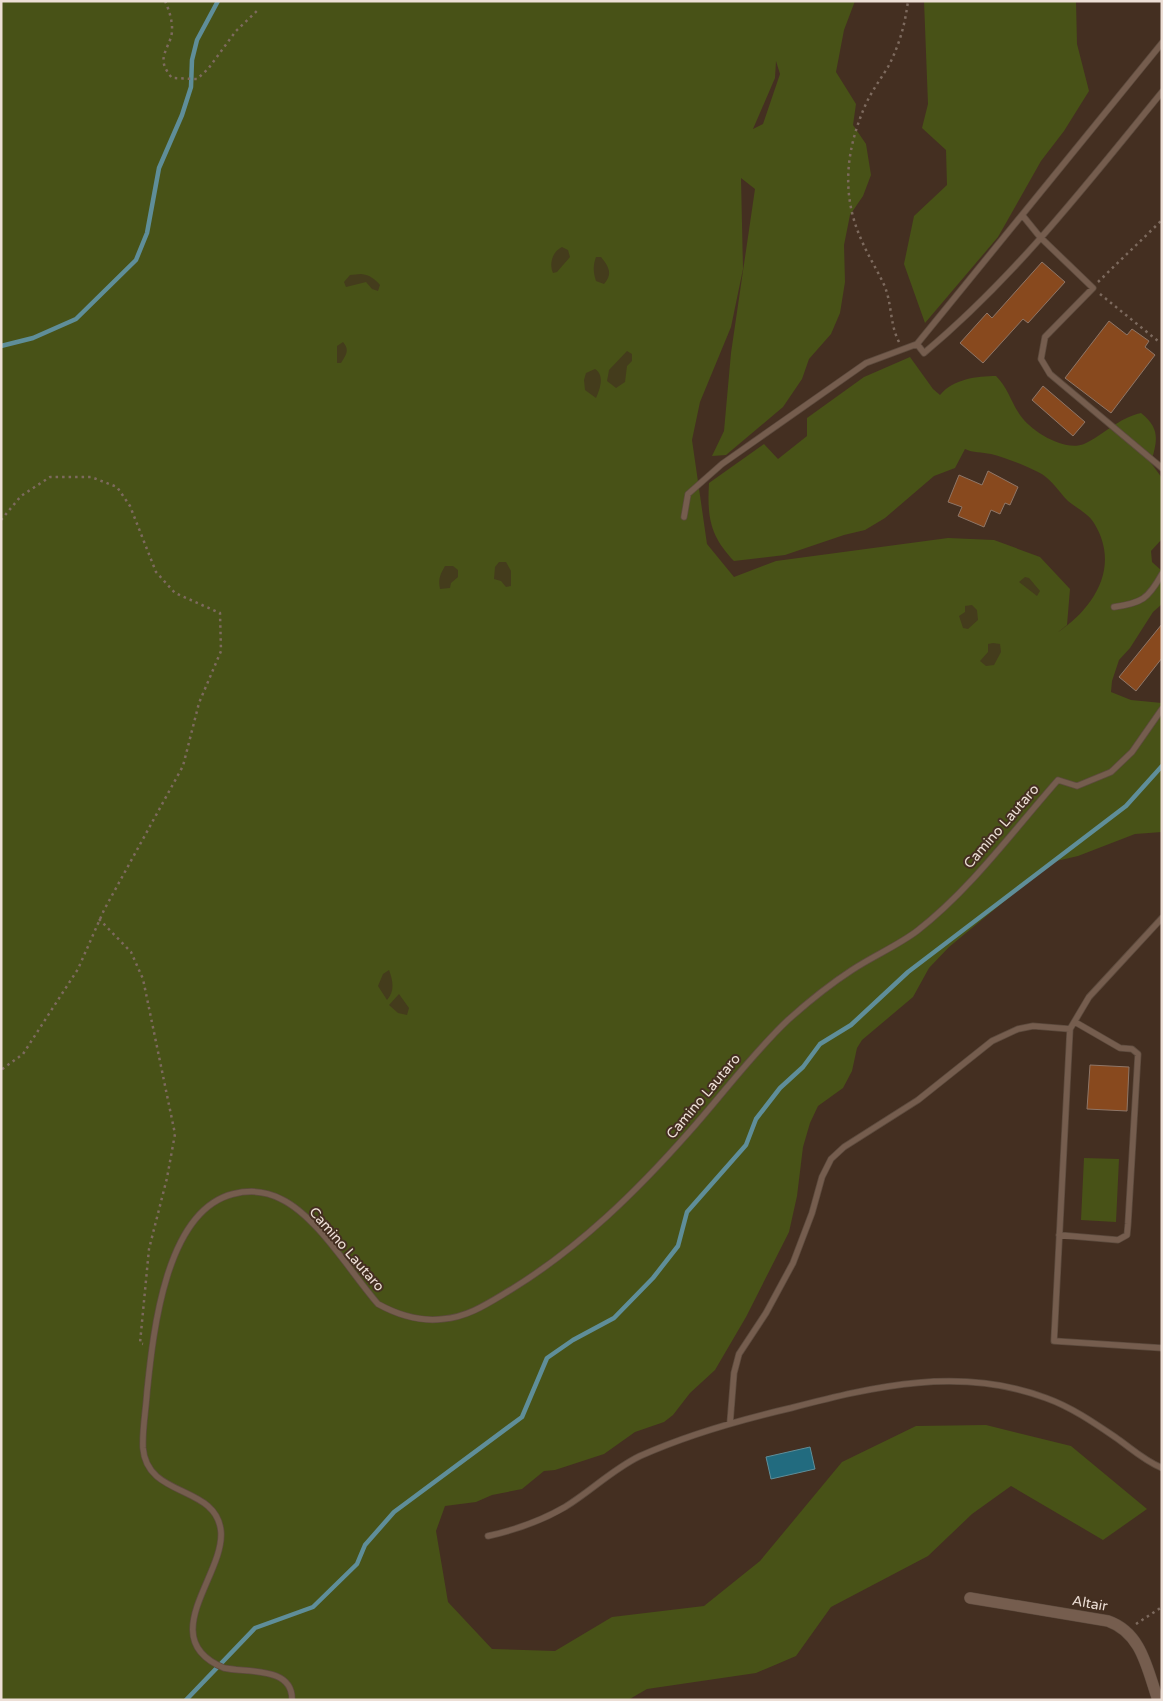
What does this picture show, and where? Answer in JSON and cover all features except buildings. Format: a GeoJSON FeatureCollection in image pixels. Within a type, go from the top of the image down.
{"type":"FeatureCollection","features":[{"type":"Feature","properties":{"kind":"street","name":"Altair"},"geometry":{"type":"LineString","coordinates":[[970,1598],[1108,1621],[1127,1631]]}},
{"type":"Feature","properties":{"kind":"street"},"geometry":{"type":"LineString","coordinates":[[1127,1631],[1136,1640],[1158,1700]]}},
{"type":"Feature","properties":{"kind":"lane"},"geometry":{"type":"LineString","coordinates":[[684,517],[688,494],[722,464],[866,363],[917,344],[1162,43]]}},
{"type":"Feature","properties":{"kind":"lane"},"geometry":{"type":"LineString","coordinates":[[917,344],[924,353],[996,287],[1050,229],[1162,92]]}},
{"type":"Feature","properties":{"kind":"lane"},"geometry":{"type":"LineString","coordinates":[[1023,216],[1040,238],[1092,288],[1045,337],[1041,360],[1050,374],[1162,468]]}},
{"type":"Feature","properties":{"kind":"lane"},"geometry":{"type":"LineString","coordinates":[[1114,607],[1137,604],[1152,592],[1162,574]]}},
{"type":"Feature","properties":{"kind":"lane","name":"Camino Lautaro"},"geometry":{"type":"LineString","coordinates":[[292,1700],[289,1686],[281,1677],[224,1668],[207,1659],[196,1644],[193,1636],[193,1618],[220,1543],[221,1529],[210,1509],[192,1496],[160,1480],[145,1459],[143,1442],[155,1321],[164,1285],[183,1240],[202,1211],[220,1198],[240,1192],[261,1192],[290,1204],[325,1238],[378,1304],[404,1316],[432,1320],[456,1317],[478,1309],[521,1283],[582,1239],[637,1189],[690,1131],[744,1066],[810,1001],[853,969],[902,942],[952,900],[1058,780],[1078,786],[1111,772],[1132,752],[1162,709]]}},
{"type":"Feature","properties":{"kind":"lane"},"geometry":{"type":"LineString","coordinates":[[1162,918],[1090,997],[1070,1029],[1054,1340],[1162,1348]]}},
{"type":"Feature","properties":{"kind":"lane"},"geometry":{"type":"LineString","coordinates":[[1059,1235],[1118,1240],[1127,1235],[1128,1224],[1138,1054],[1132,1050],[1120,1048],[1075,1022]]}},
{"type":"Feature","properties":{"kind":"lane"},"geometry":{"type":"LineString","coordinates":[[730,1423],[734,1374],[739,1354],[766,1314],[793,1263],[812,1213],[822,1177],[831,1159],[844,1147],[924,1095],[992,1041],[1012,1032],[1033,1026],[1070,1029]]}},
{"type":"Feature","properties":{"kind":"lane"},"geometry":{"type":"LineString","coordinates":[[488,1536],[508,1532],[548,1516],[637,1458],[730,1423],[884,1385],[931,1381],[974,1382],[1012,1388],[1064,1406],[1099,1426],[1135,1454],[1162,1468]]}},
{"type":"Feature","properties":{"kind":"path"},"geometry":{"type":"LineString","coordinates":[[165,1],[172,29],[170,40],[164,48],[165,69],[172,78],[182,80],[197,79],[208,69],[236,31],[258,10]]}},
{"type":"Feature","properties":{"kind":"path"},"geometry":{"type":"LineString","coordinates":[[904,349],[894,332],[885,287],[872,264],[854,223],[849,198],[847,172],[851,146],[859,119],[901,38],[908,1]]}},
{"type":"Feature","properties":{"kind":"path"},"geometry":{"type":"LineString","coordinates":[[1158,341],[1092,288],[1162,220]]}},
{"type":"Feature","properties":{"kind":"path"},"geometry":{"type":"LineString","coordinates":[[1,520],[21,496],[50,477],[91,477],[117,487],[130,506],[156,572],[175,593],[220,613],[221,651],[199,703],[183,766],[99,919],[78,970],[49,1017],[22,1054],[1,1070]]}},
{"type":"Feature","properties":{"kind":"path"},"geometry":{"type":"LineString","coordinates":[[99,919],[131,952],[143,979],[175,1134],[167,1178],[149,1249],[145,1280],[140,1343],[151,1350]]}},
{"type":"Feature","properties":{"kind":"path"},"geometry":{"type":"LineString","coordinates":[[1127,1631],[1162,1607]]}},
{"type":"Feature","properties":{"kind":"green space"},"geometry":{"type":"Polygon","coordinates":[[[1,1],[855,1],[844,30],[836,72],[856,104],[853,125],[866,144],[871,175],[863,196],[850,215],[844,245],[845,282],[840,313],[831,334],[809,359],[802,379],[783,407],[726,455],[712,456],[724,431],[731,353],[755,189],[741,178],[743,269],[731,327],[700,402],[692,440],[707,544],[734,577],[776,561],[948,538],[994,540],[1040,557],[1070,589],[1067,625],[1057,633],[1070,623],[1092,599],[1100,585],[1104,571],[1105,555],[1102,539],[1091,519],[1068,501],[1047,478],[1027,467],[988,453],[965,449],[955,468],[934,476],[885,518],[865,530],[785,555],[734,561],[720,543],[712,525],[709,506],[709,483],[764,444],[778,459],[807,436],[807,418],[864,377],[910,357],[933,389],[940,395],[958,382],[973,378],[996,376],[1004,385],[1025,421],[1040,433],[1058,443],[1076,446],[1084,444],[1125,419],[1141,413],[1155,430],[1156,442],[1151,463],[1162,478],[1162,539],[1151,551],[1152,562],[1162,571],[1162,604],[1153,612],[1130,648],[1119,660],[1112,681],[1111,692],[1131,700],[1162,703],[1162,832],[1135,834],[1078,856],[1052,862],[949,947],[929,968],[913,997],[862,1040],[857,1048],[852,1071],[843,1088],[818,1106],[810,1123],[803,1147],[797,1196],[789,1232],[746,1317],[715,1370],[690,1393],[673,1415],[664,1422],[635,1432],[604,1454],[555,1470],[544,1471],[522,1489],[492,1495],[476,1502],[445,1506],[436,1531],[448,1602],[492,1649],[555,1651],[612,1617],[704,1606],[760,1561],[842,1462],[916,1426],[986,1425],[1071,1446],[1147,1509],[1103,1540],[1011,1486],[972,1514],[928,1556],[831,1607],[796,1656],[756,1673],[647,1689],[628,1700],[1,1700],[1,1]],[[776,61],[775,78],[753,129],[763,124],[780,74],[776,61]]]}},
{"type":"Feature","properties":{"kind":"green space"},"geometry":{"type":"Polygon","coordinates":[[[924,1],[1076,1],[1077,44],[1089,91],[1064,131],[1041,161],[998,237],[925,323],[904,264],[914,216],[947,185],[946,150],[922,128],[928,104],[924,1]]]}},
{"type":"Feature","properties":{"kind":"green space"},"geometry":{"type":"Polygon","coordinates":[[[1084,1158],[1119,1159],[1116,1222],[1081,1220],[1084,1158]]]}},
{"type":"Feature","properties":{"kind":"sand"},"geometry":{"type":"Polygon","coordinates":[[[562,247],[568,250],[570,257],[557,272],[553,273],[551,266],[552,258],[562,247]]]}},
{"type":"Feature","properties":{"kind":"sand"},"geometry":{"type":"Polygon","coordinates":[[[596,257],[601,257],[609,270],[604,284],[596,281],[595,278],[594,263],[596,257]]]}},
{"type":"Feature","properties":{"kind":"sand"},"geometry":{"type":"Polygon","coordinates":[[[361,274],[370,276],[380,285],[378,291],[372,289],[366,282],[346,287],[344,282],[350,275],[361,274]]]}},
{"type":"Feature","properties":{"kind":"sand"},"geometry":{"type":"Polygon","coordinates":[[[343,342],[347,352],[341,363],[337,363],[337,346],[343,342]]]}},
{"type":"Feature","properties":{"kind":"sand"},"geometry":{"type":"Polygon","coordinates":[[[627,351],[632,354],[632,361],[627,366],[625,382],[616,388],[607,381],[609,370],[627,351]]]}},
{"type":"Feature","properties":{"kind":"sand"},"geometry":{"type":"Polygon","coordinates":[[[595,369],[601,378],[596,398],[585,390],[584,380],[586,373],[595,369]]]}},
{"type":"Feature","properties":{"kind":"sand"},"geometry":{"type":"Polygon","coordinates":[[[499,562],[506,562],[511,571],[511,586],[506,587],[501,581],[494,579],[495,567],[499,562]]]}},
{"type":"Feature","properties":{"kind":"sand"},"geometry":{"type":"Polygon","coordinates":[[[445,566],[453,566],[458,570],[458,577],[451,583],[450,588],[440,589],[440,577],[445,566]]]}},
{"type":"Feature","properties":{"kind":"sand"},"geometry":{"type":"Polygon","coordinates":[[[1025,577],[1029,578],[1040,591],[1037,596],[1019,582],[1025,577]]]}},
{"type":"Feature","properties":{"kind":"sand"},"geometry":{"type":"Polygon","coordinates":[[[972,605],[977,610],[978,620],[968,629],[963,628],[959,616],[965,612],[965,606],[972,605]]]}},
{"type":"Feature","properties":{"kind":"sand"},"geometry":{"type":"Polygon","coordinates":[[[988,644],[1000,644],[1001,652],[994,665],[986,666],[980,661],[988,652],[988,644]]]}},
{"type":"Feature","properties":{"kind":"sand"},"geometry":{"type":"Polygon","coordinates":[[[389,970],[392,986],[390,997],[387,1000],[378,986],[383,974],[389,970]]]}},
{"type":"Feature","properties":{"kind":"sand"},"geometry":{"type":"Polygon","coordinates":[[[399,994],[409,1008],[407,1015],[398,1013],[389,1005],[399,994]]]}},
{"type":"Feature","properties":{"kind":"water"},"geometry":{"type":"Polygon","coordinates":[[[810,1447],[815,1469],[771,1479],[766,1457],[810,1447]]]}},
{"type":"Feature","properties":{"kind":"waterway"},"geometry":{"type":"LineString","coordinates":[[1,346],[33,338],[76,319],[136,260],[147,233],[159,168],[182,115],[191,87],[192,60],[197,40],[218,1]]}},
{"type":"Feature","properties":{"kind":"waterway"},"geometry":{"type":"LineString","coordinates":[[186,1700],[255,1628],[313,1607],[357,1564],[365,1545],[394,1512],[522,1417],[547,1358],[573,1340],[614,1318],[653,1278],[678,1246],[687,1212],[746,1145],[756,1119],[780,1088],[803,1067],[820,1044],[851,1025],[908,972],[1126,806],[1162,766]]}}]}
